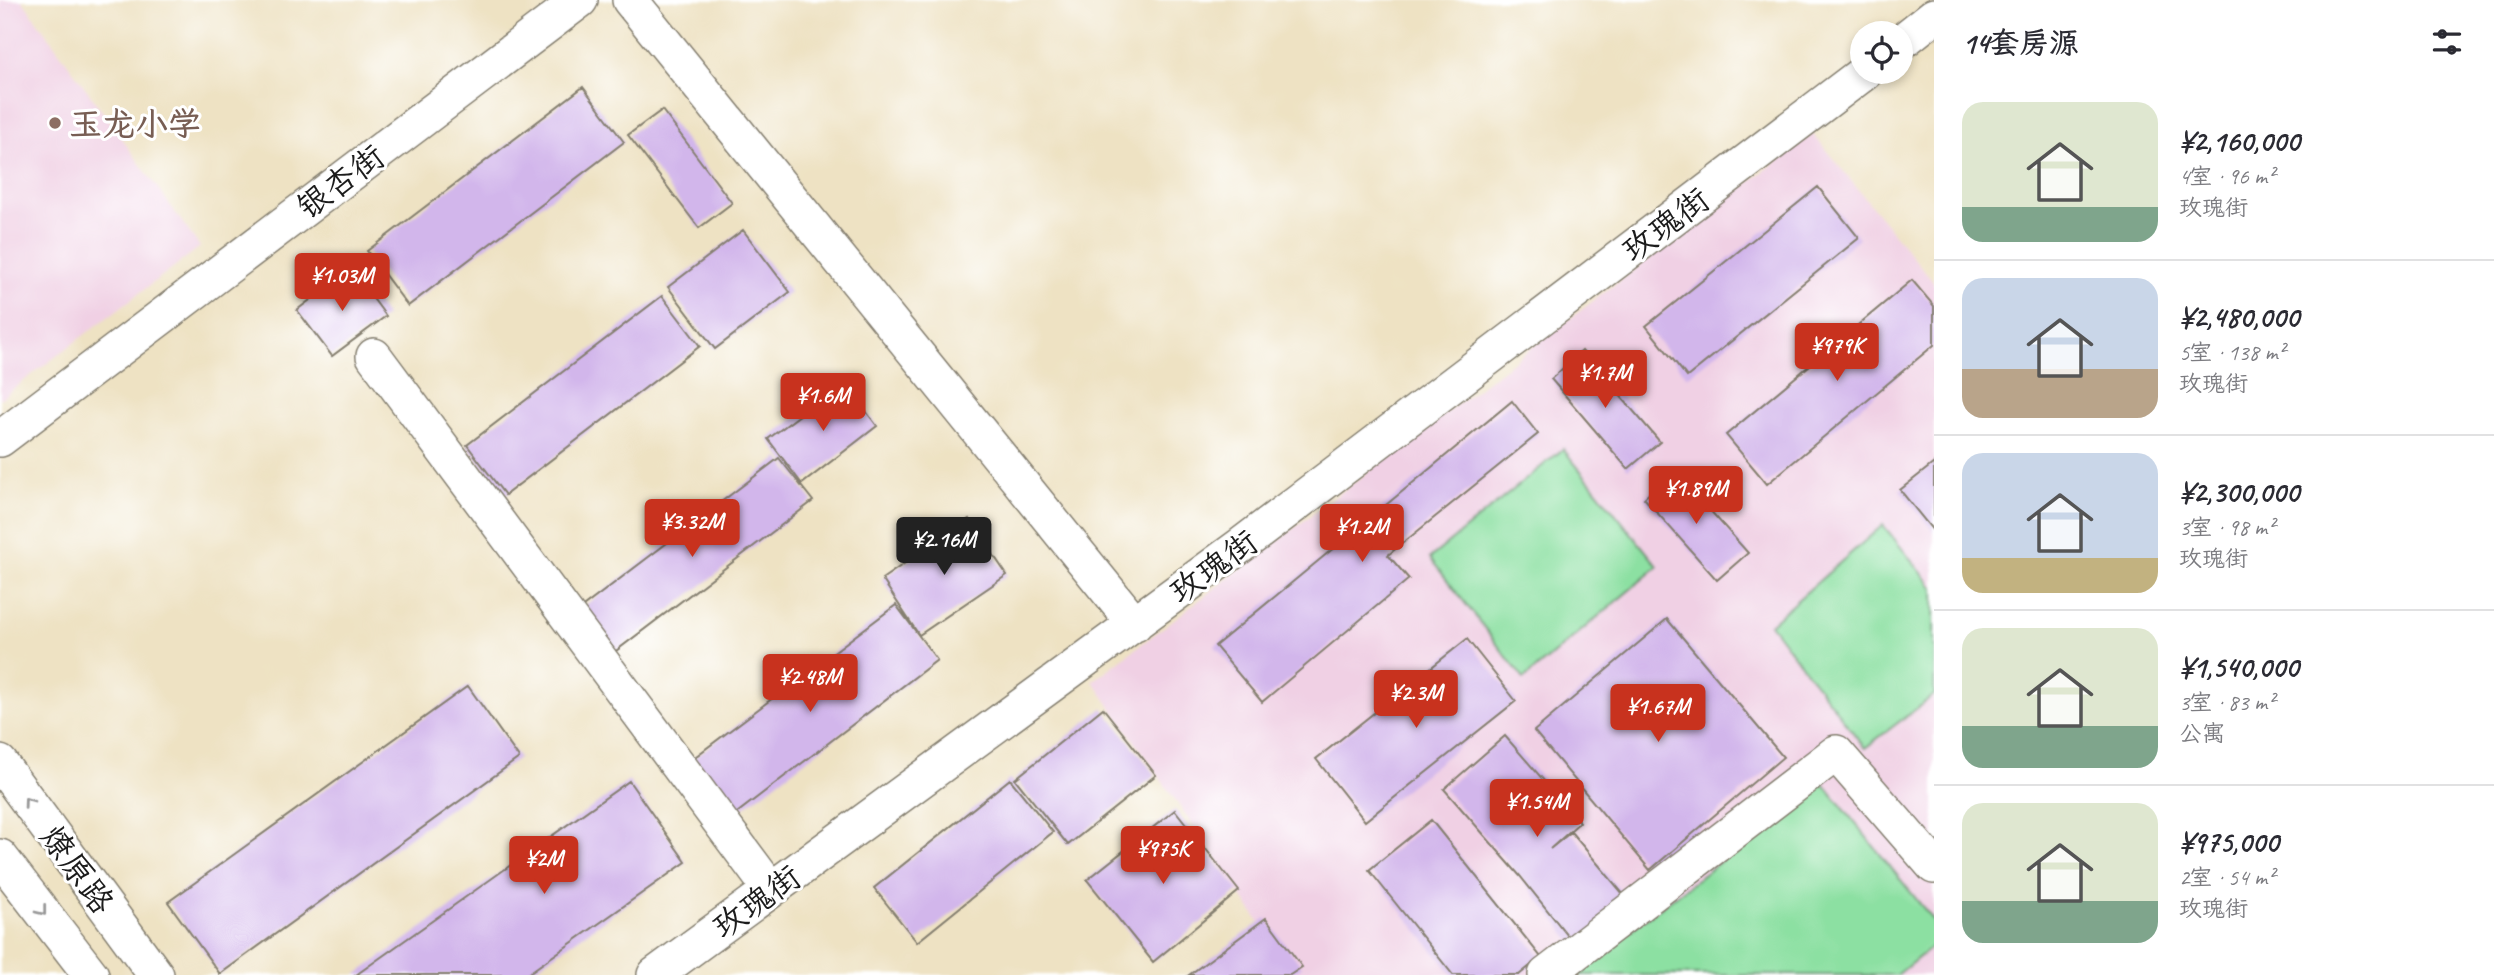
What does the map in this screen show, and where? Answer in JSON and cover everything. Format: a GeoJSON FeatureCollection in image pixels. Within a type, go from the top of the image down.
{"type":"FeatureCollection","features":[{"type":"Feature","properties":{"kind":"street","name":"银杏街"},"geometry":{"type":"LineString","coordinates":[[0,439],[580,0]]}},
{"type":"Feature","properties":{"kind":"street"},"geometry":{"type":"LineString","coordinates":[[630,0],[1135,624]]}},
{"type":"Feature","properties":{"kind":"street"},"geometry":{"type":"LineString","coordinates":[[1913,33],[1934,16]]}},
{"type":"Feature","properties":{"kind":"street","name":"玫瑰街"},"geometry":{"type":"LineString","coordinates":[[655,975],[1240,546],[1850,83]]}},
{"type":"Feature","properties":{"kind":"street"},"geometry":{"type":"LineString","coordinates":[[374,356],[771,890]]}},
{"type":"Feature","properties":{"kind":"street"},"geometry":{"type":"LineString","coordinates":[[1546,975],[1836,753],[1934,866]]}},
{"type":"Feature","properties":{"kind":"street","name":"燎原路"},"geometry":{"type":"LineString","coordinates":[[0,763],[156,975]]}},
{"type":"Feature","properties":{"kind":"street","name":"燎原路"},"geometry":{"type":"LineString","coordinates":[[0,856],[91,975]]}},
{"type":"Feature","properties":{"kind":"shaded area","name":"玉龙小学"},"geometry":{"type":"Polygon","coordinates":[[[0,0],[22,0],[200,247],[0,399],[0,0]]]}},
{"type":"Feature","properties":{"kind":"shaded area"},"geometry":{"type":"Polygon","coordinates":[[[1813,134],[1934,283],[1934,975],[1257,975],[1283,956],[1093,681],[1813,134]]]}},
{"type":"Feature","properties":{"kind":"green space"},"geometry":{"type":"Polygon","coordinates":[[[1563,449],[1658,566],[1524,679],[1430,558],[1563,449]]]}},
{"type":"Feature","properties":{"kind":"green space"},"geometry":{"type":"Polygon","coordinates":[[[1883,525],[1934,588],[1934,695],[1865,748],[1770,624],[1883,525]]]}},
{"type":"Feature","properties":{"kind":"green space"},"geometry":{"type":"Polygon","coordinates":[[[1823,783],[1934,921],[1934,945],[1897,975],[1572,975],[1823,783]]]}},
{"type":"Feature","properties":{"kind":"building"},"geometry":{"type":"Polygon","coordinates":[[[583,87],[624,142],[408,306],[367,251],[583,87]]]}},
{"type":"Feature","properties":{"kind":"building"},"geometry":{"type":"Polygon","coordinates":[[[662,110],[732,203],[699,228],[628,135],[662,110]]]}},
{"type":"Feature","properties":{"kind":"building"},"geometry":{"type":"Polygon","coordinates":[[[1818,187],[1859,238],[1687,377],[1646,326],[1818,187]]]}},
{"type":"Feature","properties":{"kind":"building"},"geometry":{"type":"Polygon","coordinates":[[[743,230],[790,292],[715,349],[668,287],[743,230]]]}},
{"type":"Feature","properties":{"kind":"building"},"geometry":{"type":"Polygon","coordinates":[[[351,269],[386,316],[332,356],[297,310],[351,269]]]}},
{"type":"Feature","properties":{"kind":"building"},"geometry":{"type":"Polygon","coordinates":[[[1912,280],[1934,306],[1934,345],[1767,484],[1726,435],[1912,280]]]}},
{"type":"Feature","properties":{"kind":"building"},"geometry":{"type":"Polygon","coordinates":[[[662,296],[700,346],[505,495],[467,445],[662,296]]]}},
{"type":"Feature","properties":{"kind":"building"},"geometry":{"type":"Polygon","coordinates":[[[1582,351],[1660,442],[1628,469],[1551,379],[1582,351]]]}},
{"type":"Feature","properties":{"kind":"building"},"geometry":{"type":"Polygon","coordinates":[[[844,382],[877,426],[802,484],[768,439],[844,382]]]}},
{"type":"Feature","properties":{"kind":"building"},"geometry":{"type":"Polygon","coordinates":[[[1512,401],[1538,434],[1388,555],[1409,579],[1262,702],[1215,646],[1512,401]]]}},
{"type":"Feature","properties":{"kind":"building"},"geometry":{"type":"Polygon","coordinates":[[[779,458],[813,501],[604,660],[571,616],[779,458]]]}},
{"type":"Feature","properties":{"kind":"building"},"geometry":{"type":"Polygon","coordinates":[[[1934,463],[1934,532],[1900,490],[1934,463]]]}},
{"type":"Feature","properties":{"kind":"building"},"geometry":{"type":"Polygon","coordinates":[[[1675,471],[1748,553],[1717,580],[1644,498],[1675,471]]]}},
{"type":"Feature","properties":{"kind":"building"},"geometry":{"type":"Polygon","coordinates":[[[969,519],[1007,575],[919,635],[882,579],[969,519]]]}},
{"type":"Feature","properties":{"kind":"building"},"geometry":{"type":"Polygon","coordinates":[[[896,605],[937,660],[725,822],[683,766],[896,605]]]}},
{"type":"Feature","properties":{"kind":"building"},"geometry":{"type":"Polygon","coordinates":[[[1667,619],[1783,757],[1650,870],[1534,731],[1667,619]]]}},
{"type":"Feature","properties":{"kind":"building"},"geometry":{"type":"Polygon","coordinates":[[[1467,639],[1516,701],[1365,821],[1316,759],[1467,639]]]}},
{"type":"Feature","properties":{"kind":"building"},"geometry":{"type":"Polygon","coordinates":[[[468,686],[519,758],[220,974],[168,902],[468,686]]]}},
{"type":"Feature","properties":{"kind":"building"},"geometry":{"type":"Polygon","coordinates":[[[1103,708],[1156,775],[1068,845],[1015,779],[1103,708]]]}},
{"type":"Feature","properties":{"kind":"building"},"geometry":{"type":"Polygon","coordinates":[[[1505,736],[1580,822],[1550,849],[1571,832],[1629,901],[1576,946],[1520,876],[1444,789],[1505,736]]]}},
{"type":"Feature","properties":{"kind":"building"},"geometry":{"type":"Polygon","coordinates":[[[1010,779],[1053,832],[917,942],[874,888],[1010,779]]]}},
{"type":"Feature","properties":{"kind":"building"},"geometry":{"type":"Polygon","coordinates":[[[629,781],[686,862],[526,975],[356,975],[629,781]]]}},
{"type":"Feature","properties":{"kind":"building"},"geometry":{"type":"Polygon","coordinates":[[[1175,810],[1239,891],[1153,962],[1087,880],[1175,810]]]}},
{"type":"Feature","properties":{"kind":"building"},"geometry":{"type":"Polygon","coordinates":[[[1431,820],[1541,957],[1519,975],[1453,975],[1369,870],[1431,820]]]}},
{"type":"Feature","properties":{"kind":"building"},"geometry":{"type":"Polygon","coordinates":[[[1266,918],[1302,967],[1290,975],[1189,975],[1266,918]]]}},
{"type":"Feature","properties":{"kind":"place","name":"玉龙小学"},"geometry":{"type":"Point","coordinates":[55,123]}}]}
